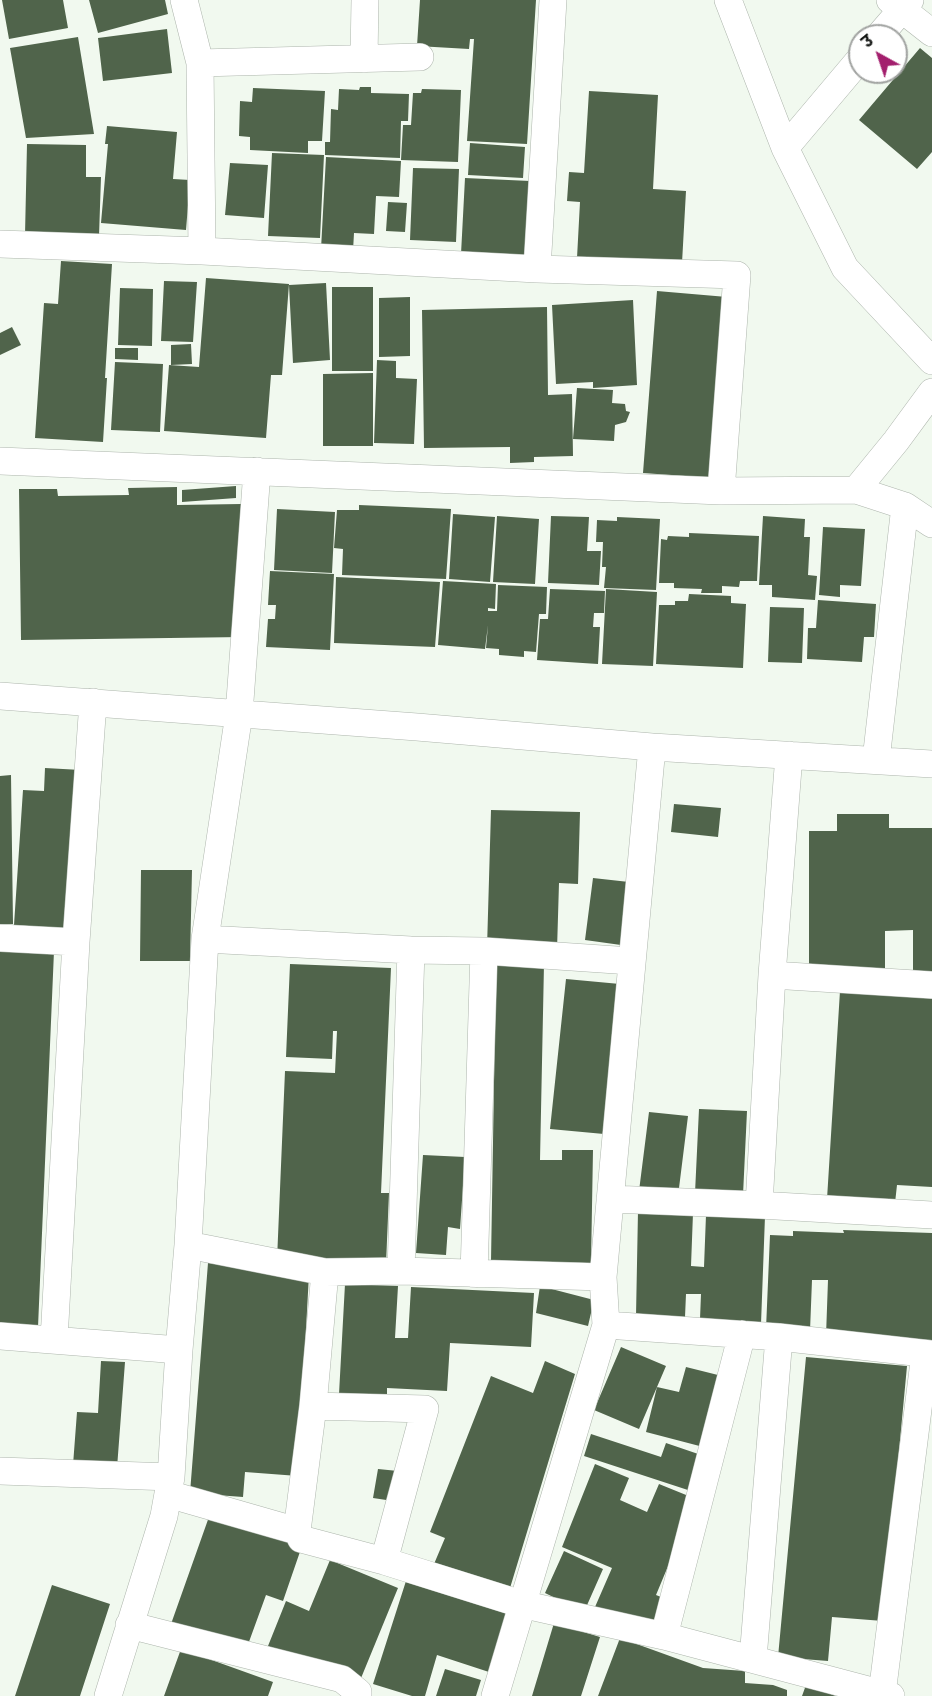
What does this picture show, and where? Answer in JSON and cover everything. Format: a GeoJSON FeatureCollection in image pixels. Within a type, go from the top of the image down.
{"type":"FeatureCollection","features":[{"type":"Feature","properties":{"kind":"street"},"geometry":{"type":"LineString","coordinates":[[184,0],[200,63],[202,251]]}},
{"type":"Feature","properties":{"kind":"street"},"geometry":{"type":"LineString","coordinates":[[364,59],[365,0]]}},
{"type":"Feature","properties":{"kind":"street"},"geometry":{"type":"LineString","coordinates":[[537,269],[553,0]]}},
{"type":"Feature","properties":{"kind":"street"},"geometry":{"type":"LineString","coordinates":[[728,0],[785,148],[845,268],[932,361]]}},
{"type":"Feature","properties":{"kind":"street"},"geometry":{"type":"LineString","coordinates":[[887,24],[900,3],[932,33]]}},
{"type":"Feature","properties":{"kind":"street"},"geometry":{"type":"LineString","coordinates":[[200,63],[420,57]]}},
{"type":"Feature","properties":{"kind":"street"},"geometry":{"type":"LineString","coordinates":[[785,148],[848,72]]}},
{"type":"Feature","properties":{"kind":"street"},"geometry":{"type":"LineString","coordinates":[[0,244],[202,251],[537,269],[737,275],[721,490]]}},
{"type":"Feature","properties":{"kind":"street"},"geometry":{"type":"LineString","coordinates":[[856,490],[932,392]]}},
{"type":"Feature","properties":{"kind":"street"},"geometry":{"type":"LineString","coordinates":[[0,461],[721,490],[856,490],[905,506],[932,525]]}},
{"type":"Feature","properties":{"kind":"street"},"geometry":{"type":"LineString","coordinates":[[108,1696],[164,1516],[169,1485],[188,1245],[205,939],[239,714],[257,471]]}},
{"type":"Feature","properties":{"kind":"street"},"geometry":{"type":"LineString","coordinates":[[876,760],[905,506]]}},
{"type":"Feature","properties":{"kind":"street"},"geometry":{"type":"LineString","coordinates":[[0,696],[652,747],[932,764]]}},
{"type":"Feature","properties":{"kind":"street"},"geometry":{"type":"LineString","coordinates":[[54,1340],[76,942],[93,702]]}},
{"type":"Feature","properties":{"kind":"street"},"geometry":{"type":"LineString","coordinates":[[495,1696],[606,1324],[603,1277],[652,747]]}},
{"type":"Feature","properties":{"kind":"street"},"geometry":{"type":"LineString","coordinates":[[759,1205],[772,975],[789,755]]}},
{"type":"Feature","properties":{"kind":"street"},"geometry":{"type":"LineString","coordinates":[[0,938],[76,942]]}},
{"type":"Feature","properties":{"kind":"street"},"geometry":{"type":"LineString","coordinates":[[205,939],[411,950],[484,951],[631,961]]}},
{"type":"Feature","properties":{"kind":"street"},"geometry":{"type":"LineString","coordinates":[[401,1271],[411,950]]}},
{"type":"Feature","properties":{"kind":"street"},"geometry":{"type":"LineString","coordinates":[[474,1274],[484,951]]}},
{"type":"Feature","properties":{"kind":"street"},"geometry":{"type":"LineString","coordinates":[[772,975],[932,985]]}},
{"type":"Feature","properties":{"kind":"street"},"geometry":{"type":"LineString","coordinates":[[610,1199],[932,1215]]}},
{"type":"Feature","properties":{"kind":"street"},"geometry":{"type":"LineString","coordinates":[[188,1245],[325,1272],[401,1271],[603,1277]]}},
{"type":"Feature","properties":{"kind":"street"},"geometry":{"type":"LineString","coordinates":[[325,1272],[313,1406],[297,1531],[301,1539],[521,1604],[664,1636],[886,1695],[928,1354],[779,1337],[606,1324]]}},
{"type":"Feature","properties":{"kind":"street"},"geometry":{"type":"LineString","coordinates":[[664,1636],[742,1334]]}},
{"type":"Feature","properties":{"kind":"street"},"geometry":{"type":"LineString","coordinates":[[0,1336],[179,1350]]}},
{"type":"Feature","properties":{"kind":"street"},"geometry":{"type":"LineString","coordinates":[[753,1659],[779,1337]]}},
{"type":"Feature","properties":{"kind":"street"},"geometry":{"type":"LineString","coordinates":[[313,1406],[425,1409],[384,1562]]}},
{"type":"Feature","properties":{"kind":"street"},"geometry":{"type":"LineString","coordinates":[[0,1471],[169,1485],[297,1531]]}},
{"type":"Feature","properties":{"kind":"street"},"geometry":{"type":"LineString","coordinates":[[129,1625],[342,1679],[358,1692],[358,1696]]}},
{"type":"Feature","properties":{"kind":"building"},"geometry":{"type":"Polygon","coordinates":[[[2,0],[63,0],[68,28],[9,39],[2,0]]]}},
{"type":"Feature","properties":{"kind":"building"},"geometry":{"type":"Polygon","coordinates":[[[89,0],[165,0],[168,14],[98,33],[89,0]]]}},
{"type":"Feature","properties":{"kind":"building"},"geometry":{"type":"Polygon","coordinates":[[[420,0],[536,0],[527,144],[467,141],[474,39],[470,39],[469,49],[417,46],[420,0]]]}},
{"type":"Feature","properties":{"kind":"building"},"geometry":{"type":"Polygon","coordinates":[[[167,29],[172,73],[103,81],[98,38],[167,29]]]}},
{"type":"Feature","properties":{"kind":"building"},"geometry":{"type":"Polygon","coordinates":[[[78,37],[94,134],[26,138],[10,48],[78,37]]]}},
{"type":"Feature","properties":{"kind":"building"},"geometry":{"type":"Polygon","coordinates":[[[920,48],[932,58],[932,152],[917,169],[859,120],[890,84],[908,84],[908,62],[920,48]]]}},
{"type":"Feature","properties":{"kind":"building"},"geometry":{"type":"Polygon","coordinates":[[[360,87],[371,87],[371,93],[409,94],[408,121],[401,121],[400,158],[325,155],[325,142],[330,142],[331,109],[338,110],[339,89],[359,90],[360,87]]]}},
{"type":"Feature","properties":{"kind":"building"},"geometry":{"type":"Polygon","coordinates":[[[253,88],[325,91],[322,141],[308,141],[308,153],[250,150],[250,137],[239,136],[240,101],[252,102],[253,88]]]}},
{"type":"Feature","properties":{"kind":"building"},"geometry":{"type":"Polygon","coordinates":[[[422,89],[461,90],[458,162],[401,160],[403,125],[411,125],[413,93],[421,93],[422,89]]]}},
{"type":"Feature","properties":{"kind":"building"},"geometry":{"type":"Polygon","coordinates":[[[589,91],[658,95],[653,189],[686,191],[682,263],[577,258],[580,202],[567,201],[569,172],[584,173],[589,91]]]}},
{"type":"Feature","properties":{"kind":"building"},"geometry":{"type":"Polygon","coordinates":[[[107,126],[177,132],[173,179],[190,180],[186,230],[101,223],[108,144],[105,144],[107,126]]]}},
{"type":"Feature","properties":{"kind":"building"},"geometry":{"type":"Polygon","coordinates":[[[470,143],[525,147],[523,178],[468,175],[470,143]]]}},
{"type":"Feature","properties":{"kind":"building"},"geometry":{"type":"Polygon","coordinates":[[[27,144],[86,145],[86,177],[101,177],[99,236],[25,235],[27,144]]]}},
{"type":"Feature","properties":{"kind":"building"},"geometry":{"type":"Polygon","coordinates":[[[272,153],[324,155],[320,238],[268,236],[272,153]]]}},
{"type":"Feature","properties":{"kind":"building"},"geometry":{"type":"Polygon","coordinates":[[[326,157],[401,161],[399,197],[376,196],[374,234],[354,233],[353,251],[321,249],[326,157]]]}},
{"type":"Feature","properties":{"kind":"building"},"geometry":{"type":"Polygon","coordinates":[[[230,163],[268,165],[264,218],[225,215],[230,163]]]}},
{"type":"Feature","properties":{"kind":"building"},"geometry":{"type":"Polygon","coordinates":[[[413,168],[459,169],[456,242],[410,240],[413,168]]]}},
{"type":"Feature","properties":{"kind":"building"},"geometry":{"type":"Polygon","coordinates":[[[465,178],[530,181],[525,257],[461,254],[465,178]]]}},
{"type":"Feature","properties":{"kind":"building"},"geometry":{"type":"Polygon","coordinates":[[[388,202],[407,203],[405,232],[386,231],[388,202]]]}},
{"type":"Feature","properties":{"kind":"building"},"geometry":{"type":"Polygon","coordinates":[[[61,261],[112,264],[103,442],[35,438],[44,303],[58,304],[61,261]]]}},
{"type":"Feature","properties":{"kind":"building"},"geometry":{"type":"Polygon","coordinates":[[[206,278],[289,284],[282,375],[271,375],[266,438],[164,431],[169,365],[199,367],[206,278]]]}},
{"type":"Feature","properties":{"kind":"building"},"geometry":{"type":"Polygon","coordinates":[[[164,281],[197,282],[193,342],[161,341],[164,281]]]}},
{"type":"Feature","properties":{"kind":"building"},"geometry":{"type":"Polygon","coordinates":[[[326,283],[330,360],[293,363],[289,285],[326,283]]]}},
{"type":"Feature","properties":{"kind":"building"},"geometry":{"type":"Polygon","coordinates":[[[332,287],[373,287],[373,371],[332,371],[332,287]]]}},
{"type":"Feature","properties":{"kind":"building"},"geometry":{"type":"Polygon","coordinates":[[[120,288],[153,289],[152,346],[118,345],[120,288]]]}},
{"type":"Feature","properties":{"kind":"building"},"geometry":{"type":"Polygon","coordinates":[[[657,291],[727,297],[713,478],[643,473],[657,291]]]}},
{"type":"Feature","properties":{"kind":"building"},"geometry":{"type":"Polygon","coordinates":[[[410,297],[410,356],[379,357],[379,298],[410,297]]]}},
{"type":"Feature","properties":{"kind":"building"},"geometry":{"type":"Polygon","coordinates":[[[633,300],[637,385],[593,388],[593,382],[556,384],[552,305],[633,300]]]}},
{"type":"Feature","properties":{"kind":"building"},"geometry":{"type":"Polygon","coordinates":[[[547,307],[548,395],[572,394],[573,456],[534,457],[534,462],[510,463],[510,447],[424,448],[422,310],[547,307]]]}},
{"type":"Feature","properties":{"kind":"building"},"geometry":{"type":"Polygon","coordinates":[[[12,327],[21,345],[0,355],[0,333],[12,327]]]}},
{"type":"Feature","properties":{"kind":"building"},"geometry":{"type":"Polygon","coordinates":[[[191,344],[192,364],[171,365],[171,345],[191,344]]]}},
{"type":"Feature","properties":{"kind":"building"},"geometry":{"type":"Polygon","coordinates":[[[115,348],[138,348],[138,360],[115,359],[115,348]]]}},
{"type":"Feature","properties":{"kind":"building"},"geometry":{"type":"Polygon","coordinates":[[[377,360],[396,361],[396,378],[417,379],[414,444],[374,443],[377,360]]]}},
{"type":"Feature","properties":{"kind":"building"},"geometry":{"type":"Polygon","coordinates":[[[115,362],[163,364],[160,432],[111,430],[115,362]]]}},
{"type":"Feature","properties":{"kind":"building"},"geometry":{"type":"Polygon","coordinates":[[[373,373],[373,446],[323,446],[323,374],[373,373]]]}},
{"type":"Feature","properties":{"kind":"building"},"geometry":{"type":"Polygon","coordinates":[[[577,388],[613,390],[612,403],[625,404],[626,411],[630,412],[626,422],[615,425],[614,441],[573,439],[577,388]]]}},
{"type":"Feature","properties":{"kind":"building"},"geometry":{"type":"Polygon","coordinates":[[[236,486],[236,498],[182,502],[182,490],[236,486]]]}},
{"type":"Feature","properties":{"kind":"building"},"geometry":{"type":"Polygon","coordinates":[[[177,487],[177,505],[241,504],[243,637],[21,640],[19,489],[57,489],[58,496],[129,495],[128,488],[177,487]]]}},
{"type":"Feature","properties":{"kind":"building"},"geometry":{"type":"Polygon","coordinates":[[[359,505],[451,509],[446,579],[342,575],[343,549],[334,548],[337,510],[359,510],[359,505]]]}},
{"type":"Feature","properties":{"kind":"building"},"geometry":{"type":"Polygon","coordinates":[[[277,509],[335,512],[332,573],[274,570],[277,509]]]}},
{"type":"Feature","properties":{"kind":"building"},"geometry":{"type":"Polygon","coordinates":[[[453,514],[495,517],[490,582],[449,579],[453,514]]]}},
{"type":"Feature","properties":{"kind":"building"},"geometry":{"type":"Polygon","coordinates":[[[497,516],[539,519],[535,584],[493,582],[497,516]]]}},
{"type":"Feature","properties":{"kind":"building"},"geometry":{"type":"Polygon","coordinates":[[[551,516],[589,517],[587,551],[601,551],[599,585],[548,583],[551,516]]]}},
{"type":"Feature","properties":{"kind":"building"},"geometry":{"type":"Polygon","coordinates":[[[763,516],[805,519],[804,537],[810,537],[808,575],[817,576],[815,600],[772,597],[772,585],[759,585],[763,516]]]}},
{"type":"Feature","properties":{"kind":"building"},"geometry":{"type":"Polygon","coordinates":[[[617,517],[660,519],[656,590],[604,588],[606,567],[602,567],[603,542],[596,542],[597,520],[617,521],[617,517]]]}},
{"type":"Feature","properties":{"kind":"building"},"geometry":{"type":"Polygon","coordinates":[[[823,527],[865,529],[861,586],[840,585],[840,597],[819,595],[823,527]]]}},
{"type":"Feature","properties":{"kind":"building"},"geometry":{"type":"Polygon","coordinates":[[[689,533],[759,536],[757,581],[740,581],[739,587],[722,586],[722,593],[701,593],[702,589],[674,588],[674,583],[659,583],[661,539],[667,540],[668,536],[689,537],[689,533]]]}},
{"type":"Feature","properties":{"kind":"building"},"geometry":{"type":"Polygon","coordinates":[[[270,571],[334,574],[330,650],[266,647],[268,619],[275,619],[276,605],[268,605],[270,571]]]}},
{"type":"Feature","properties":{"kind":"building"},"geometry":{"type":"Polygon","coordinates":[[[336,577],[440,582],[435,647],[334,643],[336,577]]]}},
{"type":"Feature","properties":{"kind":"building"},"geometry":{"type":"Polygon","coordinates":[[[443,581],[496,584],[495,609],[488,608],[488,611],[497,611],[498,585],[547,587],[546,614],[539,614],[536,652],[524,651],[524,657],[499,655],[499,649],[486,648],[488,625],[485,649],[438,645],[443,581]]]}},
{"type":"Feature","properties":{"kind":"building"},"geometry":{"type":"Polygon","coordinates":[[[550,589],[605,591],[604,613],[594,613],[593,627],[600,627],[598,664],[537,660],[540,619],[548,619],[550,589]]]}},
{"type":"Feature","properties":{"kind":"building"},"geometry":{"type":"Polygon","coordinates":[[[606,589],[657,592],[653,666],[602,664],[606,589]]]}},
{"type":"Feature","properties":{"kind":"building"},"geometry":{"type":"Polygon","coordinates":[[[689,594],[731,596],[731,603],[746,604],[743,668],[656,664],[659,605],[675,605],[675,601],[688,601],[689,594]]]}},
{"type":"Feature","properties":{"kind":"building"},"geometry":{"type":"Polygon","coordinates":[[[818,600],[876,604],[874,637],[864,637],[862,662],[807,659],[808,628],[816,628],[818,600]]]}},
{"type":"Feature","properties":{"kind":"building"},"geometry":{"type":"Polygon","coordinates":[[[770,607],[804,608],[802,663],[768,662],[770,607]]]}},
{"type":"Feature","properties":{"kind":"building"},"geometry":{"type":"Polygon","coordinates":[[[45,768],[81,770],[70,929],[14,925],[23,790],[44,791],[45,768]]]}},
{"type":"Feature","properties":{"kind":"building"},"geometry":{"type":"Polygon","coordinates":[[[11,775],[13,924],[0,924],[0,776],[11,775]]]}},
{"type":"Feature","properties":{"kind":"building"},"geometry":{"type":"Polygon","coordinates":[[[674,804],[721,808],[718,837],[671,832],[674,804]]]}},
{"type":"Feature","properties":{"kind":"building"},"geometry":{"type":"Polygon","coordinates":[[[491,810],[580,812],[578,884],[559,883],[557,950],[487,948],[491,810]]]}},
{"type":"Feature","properties":{"kind":"building"},"geometry":{"type":"Polygon","coordinates":[[[837,814],[889,814],[889,828],[932,828],[932,975],[913,975],[913,930],[885,931],[885,969],[809,969],[809,831],[837,831],[837,814]]]}},
{"type":"Feature","properties":{"kind":"building"},"geometry":{"type":"Polygon","coordinates":[[[141,870],[192,870],[190,961],[140,961],[141,870]]]}},
{"type":"Feature","properties":{"kind":"building"},"geometry":{"type":"Polygon","coordinates":[[[593,878],[629,882],[621,945],[585,940],[593,878]]]}},
{"type":"Feature","properties":{"kind":"building"},"geometry":{"type":"Polygon","coordinates":[[[0,949],[54,951],[38,1327],[0,1326],[0,949]]]}},
{"type":"Feature","properties":{"kind":"building"},"geometry":{"type":"Polygon","coordinates":[[[496,963],[544,964],[540,1160],[562,1160],[562,1150],[593,1150],[591,1263],[491,1261],[496,963]]]}},
{"type":"Feature","properties":{"kind":"building"},"geometry":{"type":"Polygon","coordinates":[[[290,964],[391,968],[381,1193],[389,1193],[386,1264],[277,1260],[285,1071],[335,1073],[337,1031],[333,1031],[332,1059],[286,1057],[290,964]]]}},
{"type":"Feature","properties":{"kind":"building"},"geometry":{"type":"Polygon","coordinates":[[[566,979],[620,984],[604,1134],[550,1129],[566,979]]]}},
{"type":"Feature","properties":{"kind":"building"},"geometry":{"type":"Polygon","coordinates":[[[840,991],[932,996],[932,1187],[897,1185],[895,1203],[827,1199],[840,991]]]}},
{"type":"Feature","properties":{"kind":"building"},"geometry":{"type":"Polygon","coordinates":[[[699,1109],[747,1111],[743,1195],[695,1193],[699,1109]]]}},
{"type":"Feature","properties":{"kind":"building"},"geometry":{"type":"Polygon","coordinates":[[[649,1112],[688,1116],[678,1196],[639,1191],[649,1112]]]}},
{"type":"Feature","properties":{"kind":"building"},"geometry":{"type":"Polygon","coordinates":[[[423,1155],[465,1157],[460,1229],[448,1227],[446,1255],[416,1253],[423,1155]]]}},
{"type":"Feature","properties":{"kind":"building"},"geometry":{"type":"Polygon","coordinates":[[[638,1211],[693,1213],[691,1266],[704,1267],[706,1215],[765,1216],[761,1324],[700,1319],[701,1294],[686,1294],[685,1317],[636,1316],[638,1211]]]}},
{"type":"Feature","properties":{"kind":"building"},"geometry":{"type":"Polygon","coordinates":[[[843,1230],[932,1233],[932,1340],[826,1336],[828,1280],[812,1280],[810,1331],[766,1329],[770,1235],[793,1236],[793,1231],[844,1233],[843,1230]]]}},
{"type":"Feature","properties":{"kind":"building"},"geometry":{"type":"Polygon","coordinates":[[[208,1263],[309,1274],[298,1476],[245,1472],[243,1497],[190,1493],[208,1263]]]}},
{"type":"Feature","properties":{"kind":"building"},"geometry":{"type":"Polygon","coordinates":[[[345,1284],[398,1286],[395,1338],[408,1338],[411,1287],[534,1293],[531,1347],[450,1343],[447,1391],[387,1388],[387,1396],[339,1394],[345,1284]]]}},
{"type":"Feature","properties":{"kind":"building"},"geometry":{"type":"Polygon","coordinates":[[[540,1286],[594,1300],[588,1326],[536,1313],[540,1286]]]}},
{"type":"Feature","properties":{"kind":"building"},"geometry":{"type":"Polygon","coordinates":[[[621,1347],[666,1366],[639,1429],[594,1410],[621,1347]]]}},
{"type":"Feature","properties":{"kind":"building"},"geometry":{"type":"Polygon","coordinates":[[[806,1357],[907,1366],[883,1621],[832,1617],[828,1661],[778,1657],[806,1357]]]}},
{"type":"Feature","properties":{"kind":"building"},"geometry":{"type":"Polygon","coordinates":[[[101,1361],[125,1362],[117,1468],[73,1465],[77,1412],[98,1413],[101,1361]]]}},
{"type":"Feature","properties":{"kind":"building"},"geometry":{"type":"Polygon","coordinates":[[[545,1361],[575,1374],[510,1588],[434,1564],[445,1538],[430,1532],[491,1376],[533,1393],[545,1361]]]}},
{"type":"Feature","properties":{"kind":"building"},"geometry":{"type":"Polygon","coordinates":[[[686,1367],[726,1377],[711,1449],[646,1432],[657,1387],[679,1392],[686,1367]]]}},
{"type":"Feature","properties":{"kind":"building"},"geometry":{"type":"Polygon","coordinates":[[[591,1434],[661,1457],[666,1443],[707,1457],[694,1492],[584,1456],[591,1434]]]}},
{"type":"Feature","properties":{"kind":"building"},"geometry":{"type":"Polygon","coordinates":[[[595,1464],[629,1478],[620,1500],[647,1512],[659,1484],[696,1499],[656,1595],[666,1599],[652,1631],[595,1607],[612,1568],[562,1547],[595,1464]]]}},
{"type":"Feature","properties":{"kind":"building"},"geometry":{"type":"Polygon","coordinates":[[[378,1469],[398,1471],[393,1501],[373,1498],[378,1469]]]}},
{"type":"Feature","properties":{"kind":"building"},"geometry":{"type":"Polygon","coordinates":[[[210,1514],[303,1543],[283,1601],[266,1595],[246,1650],[171,1624],[210,1514]]]}},
{"type":"Feature","properties":{"kind":"building"},"geometry":{"type":"Polygon","coordinates":[[[564,1551],[603,1569],[584,1612],[545,1593],[564,1551]]]}},
{"type":"Feature","properties":{"kind":"building"},"geometry":{"type":"Polygon","coordinates":[[[330,1560],[398,1588],[359,1683],[266,1651],[286,1601],[309,1611],[330,1560]]]}},
{"type":"Feature","properties":{"kind":"building"},"geometry":{"type":"Polygon","coordinates":[[[406,1581],[509,1613],[492,1673],[437,1655],[425,1696],[412,1696],[373,1684],[406,1581]]]}},
{"type":"Feature","properties":{"kind":"building"},"geometry":{"type":"Polygon","coordinates":[[[52,1585],[110,1604],[80,1696],[15,1696],[52,1585]]]}},
{"type":"Feature","properties":{"kind":"building"},"geometry":{"type":"Polygon","coordinates":[[[554,1623],[600,1637],[581,1696],[532,1696],[554,1623]]]}},
{"type":"Feature","properties":{"kind":"building"},"geometry":{"type":"Polygon","coordinates":[[[620,1638],[703,1668],[745,1671],[745,1683],[773,1685],[787,1690],[787,1696],[598,1696],[620,1638]]]}},
{"type":"Feature","properties":{"kind":"building"},"geometry":{"type":"Polygon","coordinates":[[[181,1649],[273,1682],[268,1696],[164,1696],[181,1649]]]}},
{"type":"Feature","properties":{"kind":"building"},"geometry":{"type":"Polygon","coordinates":[[[445,1669],[481,1680],[476,1696],[436,1696],[445,1669]]]}},
{"type":"Feature","properties":{"kind":"building"},"geometry":{"type":"Polygon","coordinates":[[[806,1685],[836,1696],[802,1696],[806,1685]]]}}]}
